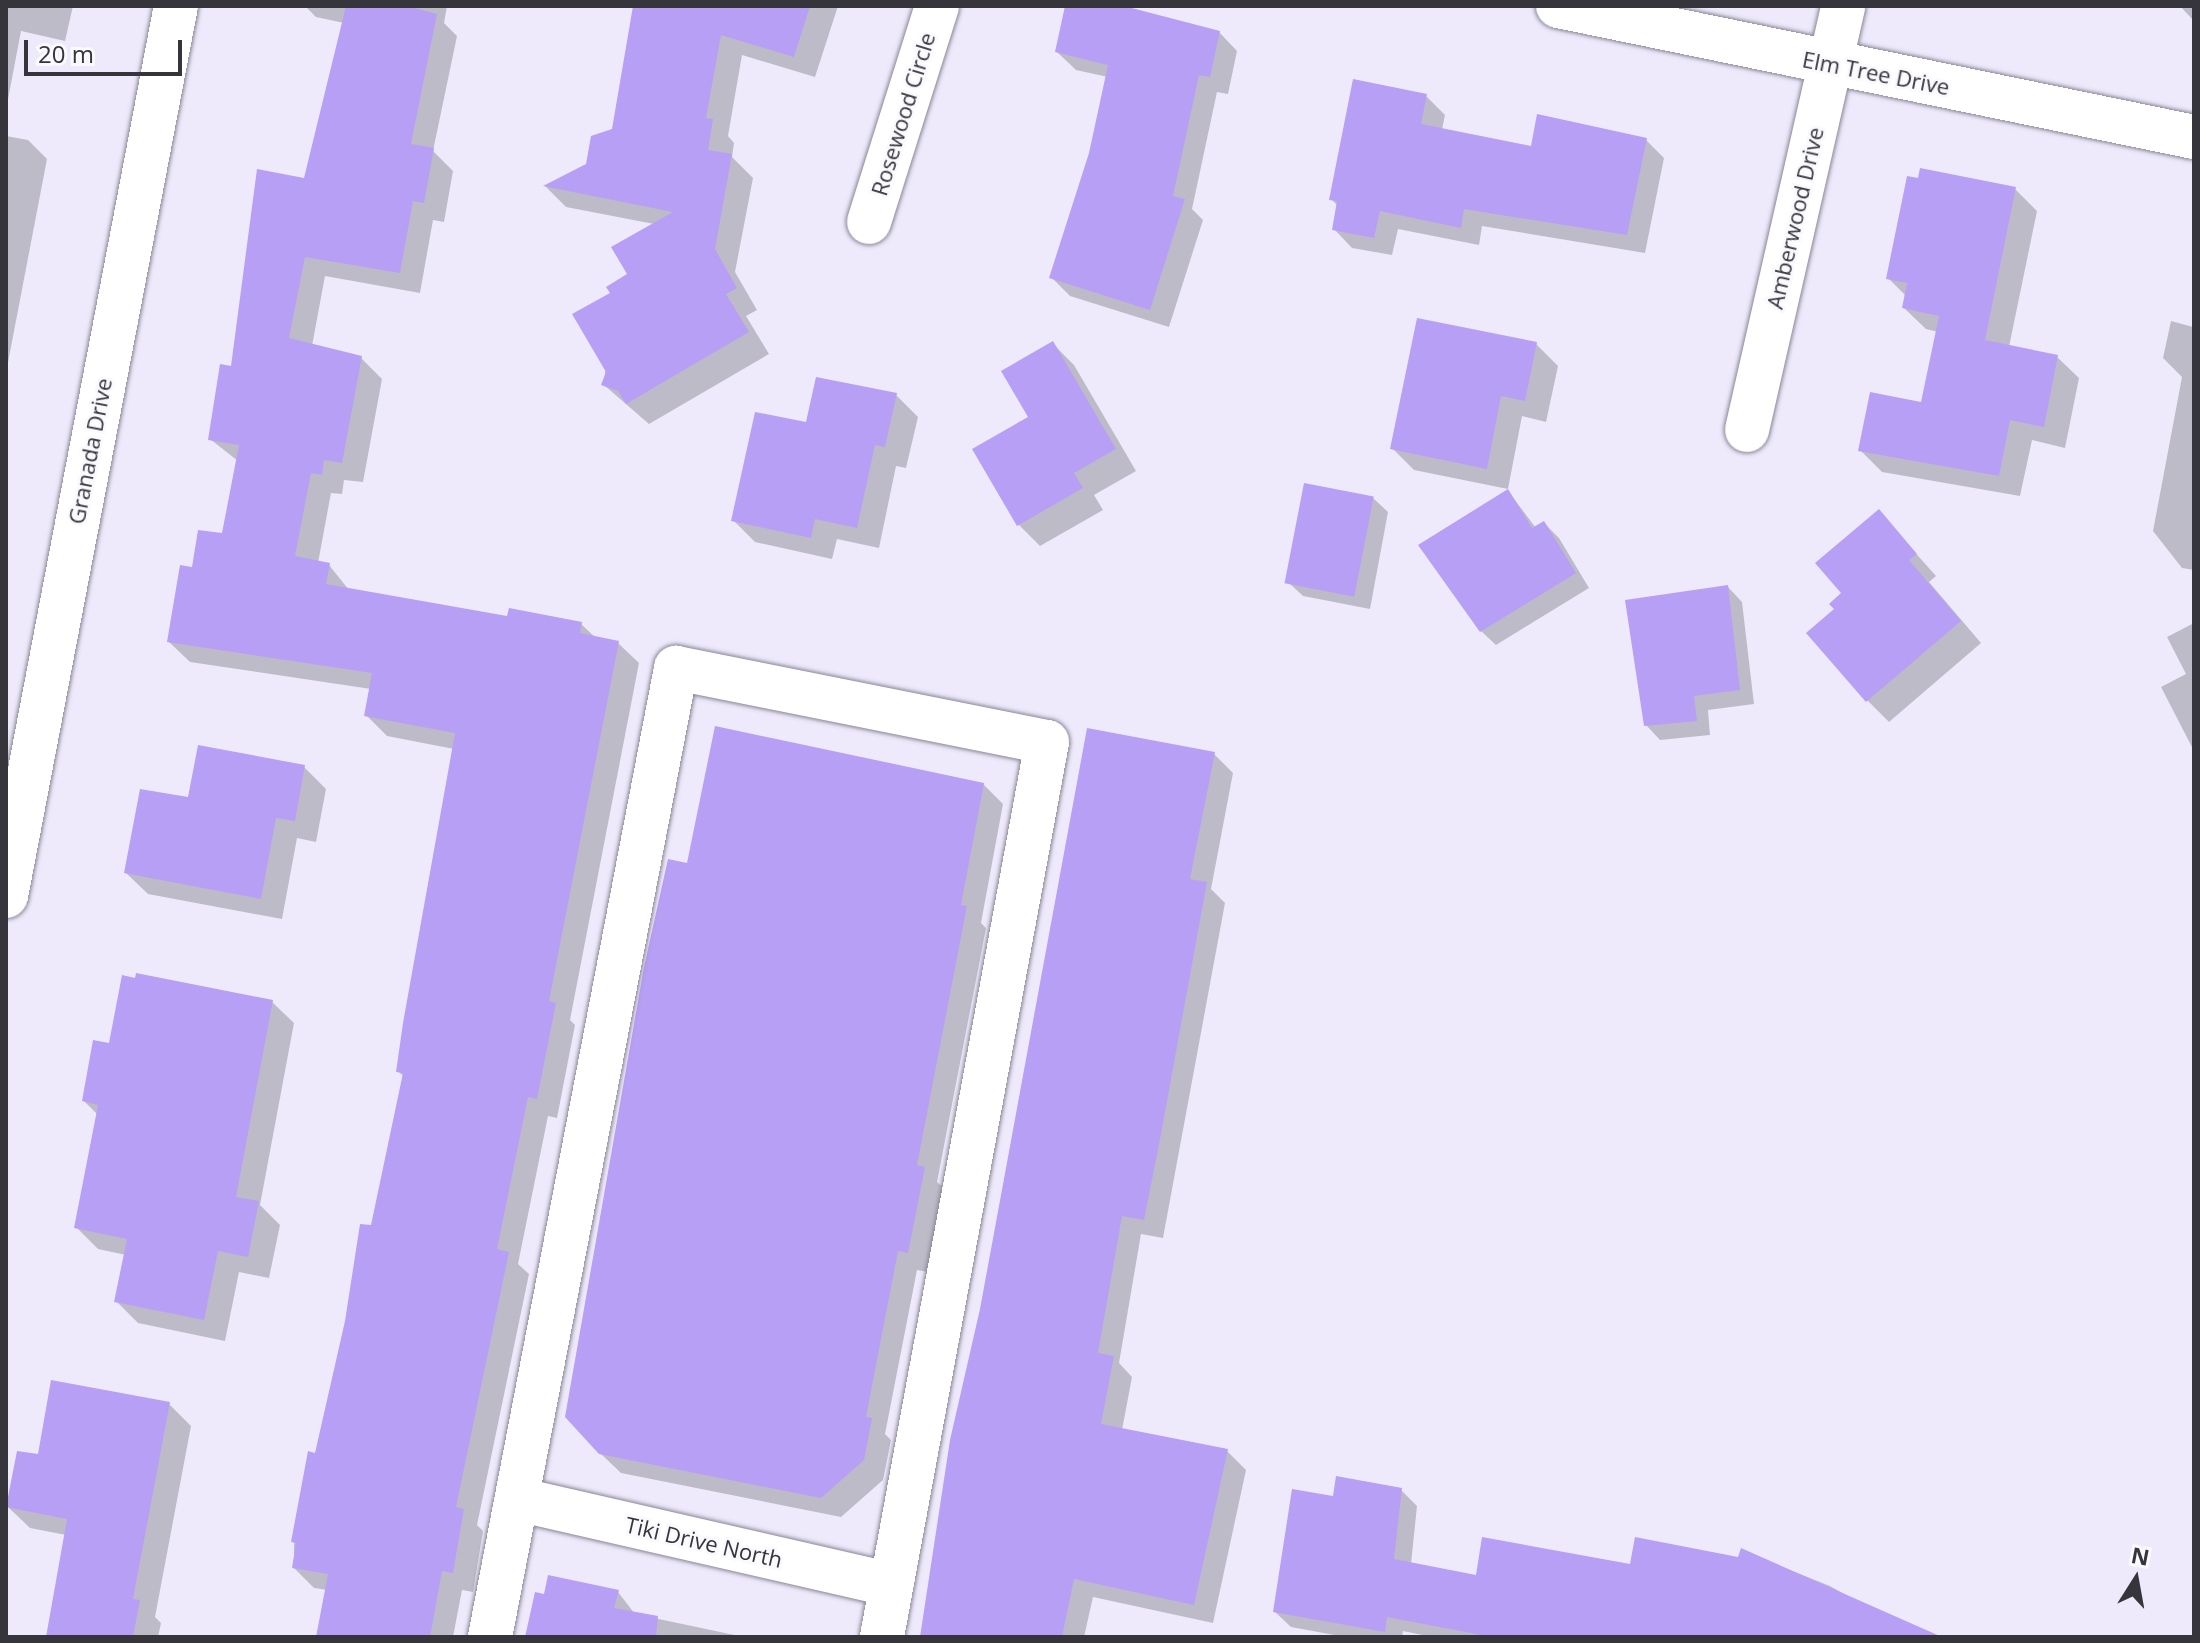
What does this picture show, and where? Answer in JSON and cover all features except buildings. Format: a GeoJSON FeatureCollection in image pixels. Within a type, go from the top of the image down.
{"type":"FeatureCollection","features":[{"type":"Feature","properties":{"kind":"street","name":"Granada Drive"},"geometry":{"type":"LineString","coordinates":[[6,896],[176,6]]}},
{"type":"Feature","properties":{"kind":"street","name":"Rosewood Circle"},"geometry":{"type":"LineString","coordinates":[[869,222],[937,6]]}},
{"type":"Feature","properties":{"kind":"street","name":"Elm Tree Drive"},"geometry":{"type":"LineString","coordinates":[[1558,6],[2194,137]]}},
{"type":"Feature","properties":{"kind":"street","name":"Amberwood Drive"},"geometry":{"type":"LineString","coordinates":[[1747,430],[1843,6]]}},
{"type":"Feature","properties":{"kind":"street"},"geometry":{"type":"LineString","coordinates":[[490,1637],[676,668],[1047,742],[882,1637]]}},
{"type":"Feature","properties":{"kind":"street","name":"Tiki Drive North"},"geometry":{"type":"LineString","coordinates":[[517,1499],[891,1585]]}}]}
